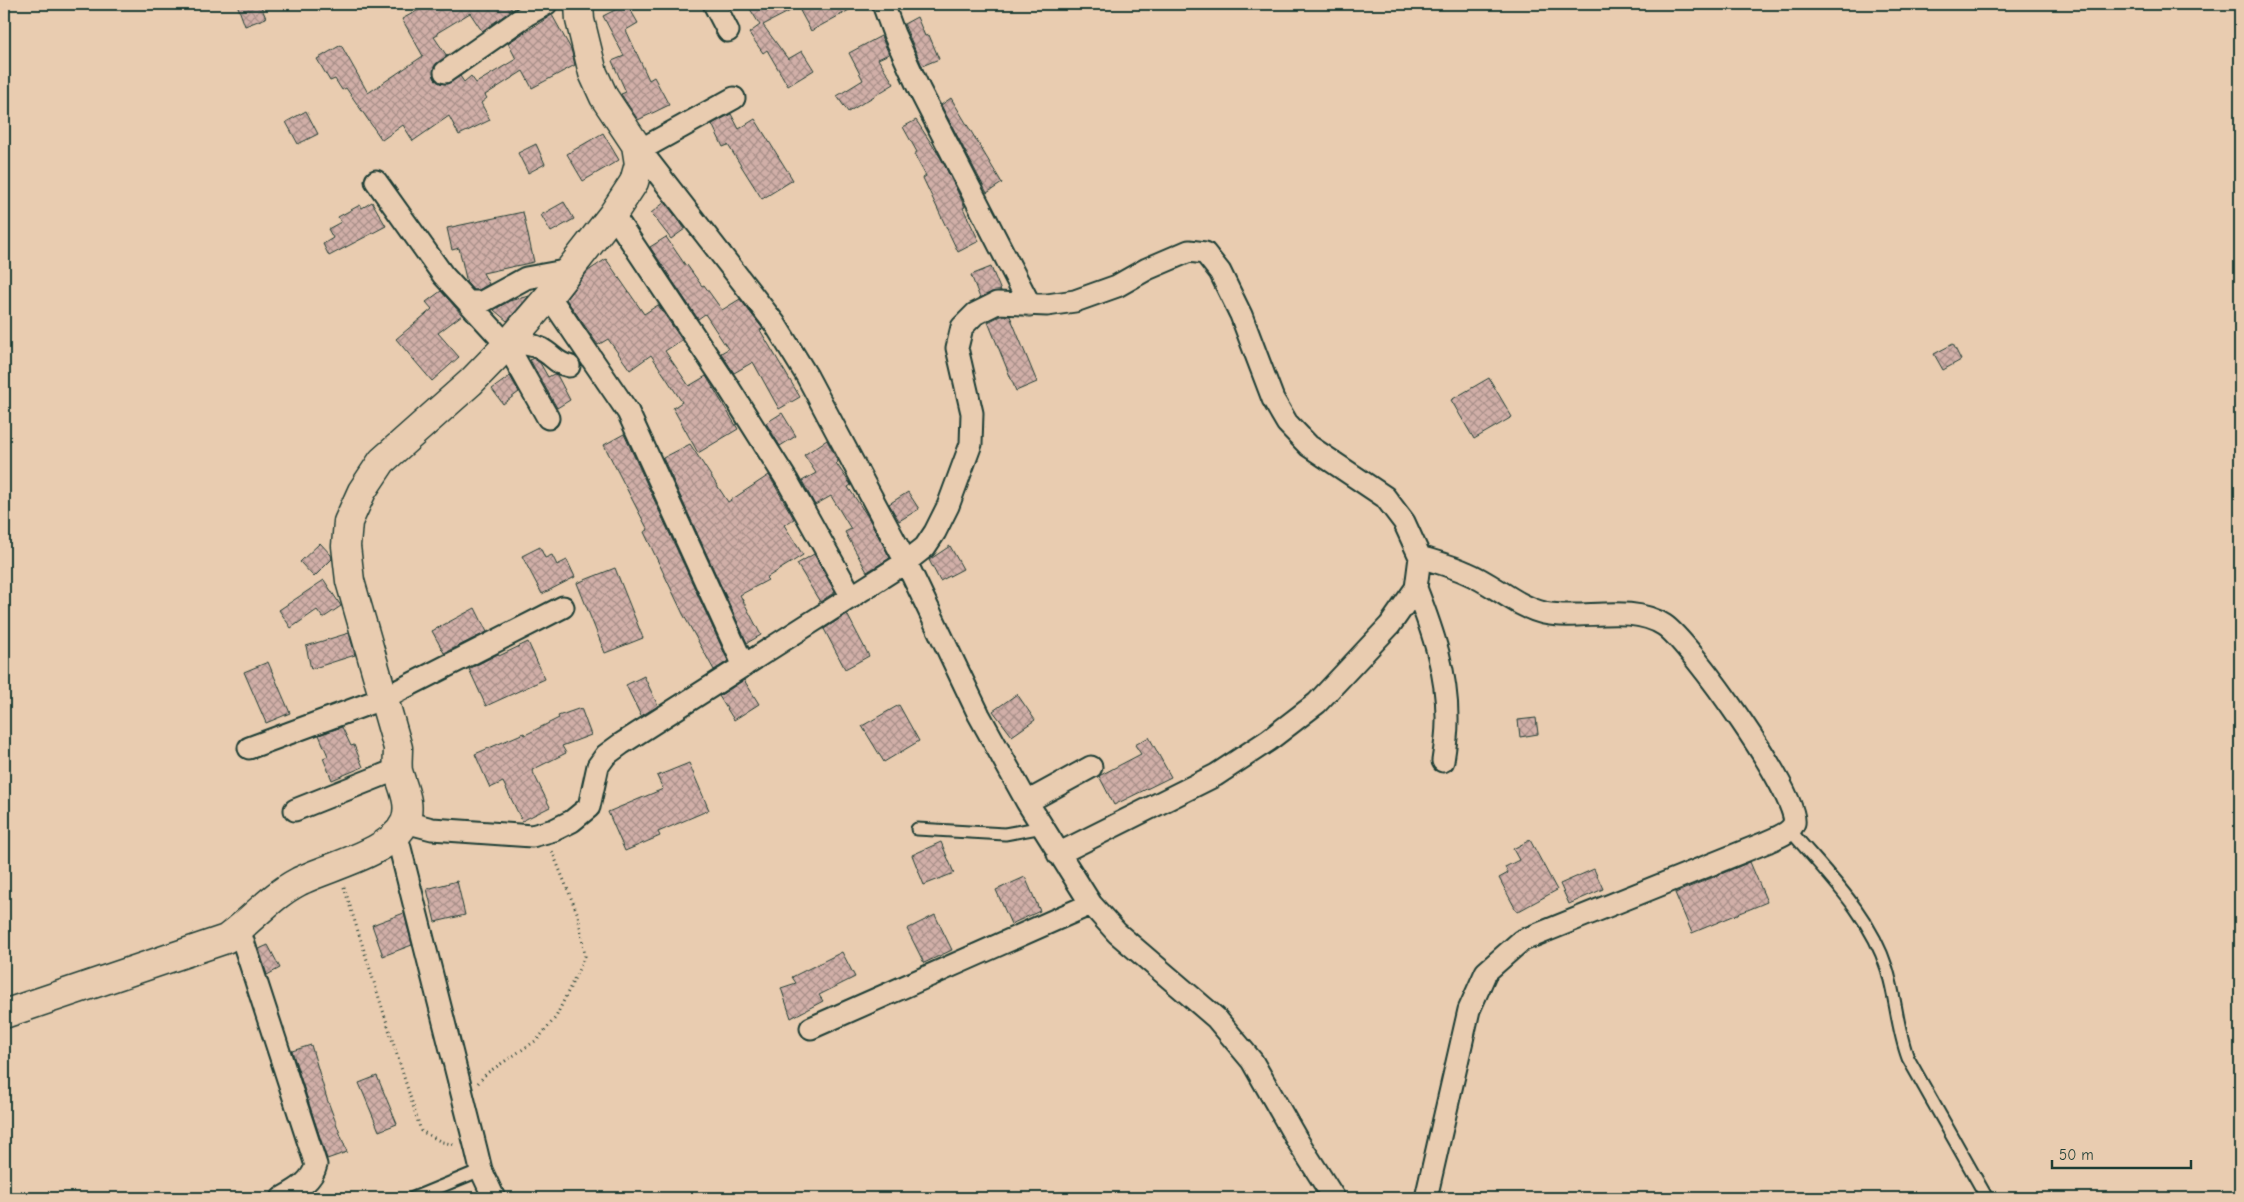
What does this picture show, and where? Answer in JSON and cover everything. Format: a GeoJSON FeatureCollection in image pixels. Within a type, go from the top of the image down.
{"type":"FeatureCollection","features":[{"type":"Feature","properties":{"kind":"street"},"geometry":{"type":"LineString","coordinates":[[445,72],[528,14],[546,4]]}},
{"type":"Feature","properties":{"kind":"street"},"geometry":{"type":"LineString","coordinates":[[579,4],[580,20],[593,73],[604,97],[638,147],[775,324],[846,445],[871,499],[906,562],[979,715],[1058,854],[1091,904],[1117,933],[1216,1018],[1252,1061],[1297,1140],[1334,1198]]}},
{"type":"Feature","properties":{"kind":"street"},"geometry":{"type":"LineString","coordinates":[[714,4],[728,31]]}},
{"type":"Feature","properties":{"kind":"street"},"geometry":{"type":"LineString","coordinates":[[883,4],[894,34],[919,89],[1030,305]]}},
{"type":"Feature","properties":{"kind":"street"},"geometry":{"type":"LineString","coordinates":[[638,147],[734,98]]}},
{"type":"Feature","properties":{"kind":"street"},"geometry":{"type":"LineString","coordinates":[[494,1198],[482,1170],[463,1100],[401,829],[408,802],[398,769],[398,748],[350,581],[346,546],[348,522],[362,491],[382,461],[471,382],[507,345],[570,270],[613,214],[634,182],[639,164],[638,147]]}},
{"type":"Feature","properties":{"kind":"street"},"geometry":{"type":"LineString","coordinates":[[376,181],[433,262],[507,345],[548,418]]}},
{"type":"Feature","properties":{"kind":"street"},"geometry":{"type":"LineString","coordinates":[[613,214],[728,385],[788,482],[852,597]]}},
{"type":"Feature","properties":{"kind":"street"},"geometry":{"type":"LineString","coordinates":[[4,1014],[219,941],[239,929],[296,882],[364,855],[401,829],[432,829],[532,836],[572,822],[589,807],[598,766],[606,755],[906,562],[925,547],[948,506],[971,444],[972,413],[960,369],[957,348],[962,327],[975,314],[997,304],[1047,305],[1075,301],[1117,286],[1175,255],[1189,250],[1205,254],[1220,272],[1237,307],[1273,398],[1286,423],[1309,446],[1384,497],[1404,522],[1420,558],[1416,588],[1390,625],[1317,703],[1269,740],[1216,775],[1058,854]]}},
{"type":"Feature","properties":{"kind":"street"},"geometry":{"type":"LineString","coordinates":[[468,302],[482,302],[526,278],[570,270]]}},
{"type":"Feature","properties":{"kind":"street"},"geometry":{"type":"LineString","coordinates":[[549,296],[628,412],[744,666]]}},
{"type":"Feature","properties":{"kind":"street"},"geometry":{"type":"LineString","coordinates":[[507,345],[523,343],[534,346],[544,350],[559,364],[570,366]]}},
{"type":"Feature","properties":{"kind":"street"},"geometry":{"type":"LineString","coordinates":[[1420,558],[1468,573],[1528,608],[1546,613],[1628,615],[1664,625],[1681,640],[1693,655],[1757,744],[1791,803],[1794,816],[1794,824],[1789,829],[1767,842],[1521,941],[1486,972],[1469,1010],[1426,1198]]}},
{"type":"Feature","properties":{"kind":"street"},"geometry":{"type":"LineString","coordinates":[[1416,588],[1439,651],[1445,681],[1447,723],[1443,761]]}},
{"type":"Feature","properties":{"kind":"street"},"geometry":{"type":"LineString","coordinates":[[249,748],[384,698],[563,607]]}},
{"type":"Feature","properties":{"kind":"street"},"geometry":{"type":"LineString","coordinates":[[1028,802],[1091,767]]}},
{"type":"Feature","properties":{"kind":"street"},"geometry":{"type":"LineString","coordinates":[[295,810],[398,769]]}},
{"type":"Feature","properties":{"kind":"street"},"geometry":{"type":"LineString","coordinates":[[811,1028],[1091,904]]}},
{"type":"Feature","properties":{"kind":"street"},"geometry":{"type":"LineString","coordinates":[[239,929],[316,1165],[314,1174],[308,1180],[282,1198]]}},
{"type":"Feature","properties":{"kind":"lane"},"geometry":{"type":"LineString","coordinates":[[917,829],[1005,834],[1043,827]]}},
{"type":"Feature","properties":{"kind":"lane"},"geometry":{"type":"LineString","coordinates":[[1789,829],[1847,896],[1875,941],[1887,969],[1903,1045],[1908,1058],[1988,1198]]}},
{"type":"Feature","properties":{"kind":"lane"},"geometry":{"type":"LineString","coordinates":[[413,1198],[482,1170]]}},
{"type":"Feature","properties":{"kind":"path"},"geometry":{"type":"LineString","coordinates":[[463,1100],[487,1073],[537,1040],[556,1017],[585,956],[578,915],[544,832]]}},
{"type":"Feature","properties":{"kind":"path"},"geometry":{"type":"LineString","coordinates":[[337,865],[421,1131],[442,1142],[476,1149]]}},
{"type":"Feature","properties":{"kind":"building"},"geometry":{"type":"Polygon","coordinates":[[[237,4],[260,4],[266,18],[245,26],[237,4]]]}},
{"type":"Feature","properties":{"kind":"building"},"geometry":{"type":"Polygon","coordinates":[[[430,4],[508,4],[512,10],[482,31],[470,13],[437,33],[438,35],[434,37],[447,56],[434,67],[435,79],[440,83],[447,84],[460,76],[464,82],[471,76],[476,83],[516,59],[508,43],[552,15],[571,49],[575,65],[532,88],[523,71],[485,95],[487,98],[481,103],[490,120],[459,135],[449,116],[413,141],[403,125],[382,140],[346,88],[342,90],[335,79],[330,81],[317,59],[341,45],[368,93],[423,56],[402,19],[430,4]]]}},
{"type":"Feature","properties":{"kind":"building"},"geometry":{"type":"Polygon","coordinates":[[[627,4],[638,23],[626,30],[649,80],[654,77],[669,105],[638,120],[621,94],[626,92],[612,61],[624,56],[603,16],[627,4]]]}},
{"type":"Feature","properties":{"kind":"building"},"geometry":{"type":"Polygon","coordinates":[[[758,4],[860,4],[811,31],[798,7],[763,25],[788,59],[802,51],[814,70],[788,86],[767,50],[763,53],[749,33],[760,25],[750,9],[758,4]]]}},
{"type":"Feature","properties":{"kind":"building"},"geometry":{"type":"Polygon","coordinates":[[[917,17],[925,36],[929,35],[939,59],[922,66],[904,24],[917,17]]]}},
{"type":"Feature","properties":{"kind":"building"},"geometry":{"type":"Polygon","coordinates":[[[881,36],[889,54],[878,59],[894,84],[848,112],[837,96],[863,80],[849,53],[881,36]]]}},
{"type":"Feature","properties":{"kind":"building"},"geometry":{"type":"Polygon","coordinates":[[[951,98],[1002,183],[987,193],[941,105],[951,98]]]}},
{"type":"Feature","properties":{"kind":"building"},"geometry":{"type":"Polygon","coordinates":[[[306,111],[318,134],[298,144],[286,122],[306,111]]]}},
{"type":"Feature","properties":{"kind":"building"},"geometry":{"type":"Polygon","coordinates":[[[731,114],[739,129],[755,119],[793,180],[762,199],[728,145],[723,147],[712,124],[731,114]]]}},
{"type":"Feature","properties":{"kind":"building"},"geometry":{"type":"Polygon","coordinates":[[[916,120],[942,160],[979,241],[958,252],[923,178],[926,176],[914,154],[917,152],[903,127],[916,120]]]}},
{"type":"Feature","properties":{"kind":"building"},"geometry":{"type":"Polygon","coordinates":[[[603,133],[619,160],[583,181],[567,154],[603,133]]]}},
{"type":"Feature","properties":{"kind":"building"},"geometry":{"type":"Polygon","coordinates":[[[536,144],[545,164],[528,173],[518,153],[536,144]]]}},
{"type":"Feature","properties":{"kind":"building"},"geometry":{"type":"Polygon","coordinates":[[[372,202],[386,226],[329,256],[323,244],[333,238],[328,229],[341,222],[338,217],[360,205],[362,208],[372,202]]]}},
{"type":"Feature","properties":{"kind":"building"},"geometry":{"type":"Polygon","coordinates":[[[564,202],[574,219],[551,232],[541,215],[564,202]]]}},
{"type":"Feature","properties":{"kind":"building"},"geometry":{"type":"Polygon","coordinates":[[[665,202],[685,229],[671,239],[651,213],[665,202]]]}},
{"type":"Feature","properties":{"kind":"building"},"geometry":{"type":"Polygon","coordinates":[[[523,212],[534,262],[483,273],[489,284],[479,290],[473,290],[467,283],[459,248],[452,250],[447,228],[523,212]]]}},
{"type":"Feature","properties":{"kind":"building"},"geometry":{"type":"Polygon","coordinates":[[[666,237],[686,266],[702,286],[704,285],[722,310],[740,299],[763,329],[760,330],[800,397],[779,409],[753,362],[734,373],[721,353],[728,349],[705,314],[698,319],[650,247],[666,237]]]}},
{"type":"Feature","properties":{"kind":"building"},"geometry":{"type":"Polygon","coordinates":[[[606,259],[644,314],[658,305],[682,340],[665,351],[689,386],[706,376],[738,429],[698,453],[673,408],[682,402],[651,355],[630,370],[608,339],[598,345],[566,299],[588,271],[606,259]]]}},
{"type":"Feature","properties":{"kind":"building"},"geometry":{"type":"Polygon","coordinates":[[[991,267],[1001,291],[992,292],[980,298],[971,275],[991,267]]]}},
{"type":"Feature","properties":{"kind":"building"},"geometry":{"type":"Polygon","coordinates":[[[441,291],[462,315],[438,333],[459,357],[432,381],[396,339],[432,309],[426,302],[441,291]]]}},
{"type":"Feature","properties":{"kind":"building"},"geometry":{"type":"Polygon","coordinates":[[[529,296],[507,321],[494,310],[509,301],[529,296]]]}},
{"type":"Feature","properties":{"kind":"building"},"geometry":{"type":"Polygon","coordinates":[[[1000,316],[1010,316],[1037,382],[1016,391],[988,322],[1000,316]]]}},
{"type":"Feature","properties":{"kind":"building"},"geometry":{"type":"Polygon","coordinates":[[[1953,344],[1961,360],[1943,370],[1934,354],[1953,344]]]}},
{"type":"Feature","properties":{"kind":"building"},"geometry":{"type":"Polygon","coordinates":[[[533,358],[540,363],[548,377],[554,374],[557,375],[570,400],[557,408],[530,360],[533,358]]]}},
{"type":"Feature","properties":{"kind":"building"},"geometry":{"type":"Polygon","coordinates":[[[510,376],[519,392],[503,404],[492,389],[510,376]]]}},
{"type":"Feature","properties":{"kind":"building"},"geometry":{"type":"Polygon","coordinates":[[[1489,378],[1512,417],[1474,439],[1451,400],[1489,378]]]}},
{"type":"Feature","properties":{"kind":"building"},"geometry":{"type":"Polygon","coordinates":[[[782,413],[796,436],[780,446],[766,423],[782,413]]]}},
{"type":"Feature","properties":{"kind":"building"},"geometry":{"type":"Polygon","coordinates":[[[624,434],[728,661],[714,670],[683,614],[644,532],[648,530],[604,445],[624,434]]]}},
{"type":"Feature","properties":{"kind":"building"},"geometry":{"type":"Polygon","coordinates":[[[827,440],[838,462],[836,463],[851,485],[848,487],[868,517],[890,558],[867,572],[845,532],[851,529],[831,496],[815,505],[802,481],[816,473],[804,455],[827,440]]]}},
{"type":"Feature","properties":{"kind":"building"},"geometry":{"type":"Polygon","coordinates":[[[690,444],[728,502],[769,475],[794,519],[784,525],[803,555],[766,578],[768,580],[740,595],[761,635],[747,643],[663,458],[690,444]]]}},
{"type":"Feature","properties":{"kind":"building"},"geometry":{"type":"Polygon","coordinates":[[[908,492],[919,509],[899,521],[889,504],[908,492]]]}},
{"type":"Feature","properties":{"kind":"building"},"geometry":{"type":"Polygon","coordinates":[[[320,543],[331,555],[332,559],[314,577],[300,562],[320,543]]]}},
{"type":"Feature","properties":{"kind":"building"},"geometry":{"type":"Polygon","coordinates":[[[950,546],[963,569],[940,581],[929,560],[950,546]]]}},
{"type":"Feature","properties":{"kind":"building"},"geometry":{"type":"Polygon","coordinates":[[[540,547],[545,558],[552,555],[557,565],[567,560],[575,577],[542,594],[522,556],[540,547]]]}},
{"type":"Feature","properties":{"kind":"building"},"geometry":{"type":"Polygon","coordinates":[[[814,554],[835,592],[820,602],[797,564],[814,554]]]}},
{"type":"Feature","properties":{"kind":"building"},"geometry":{"type":"Polygon","coordinates":[[[615,568],[643,638],[605,653],[577,583],[615,568]]]}},
{"type":"Feature","properties":{"kind":"building"},"geometry":{"type":"Polygon","coordinates":[[[324,580],[341,606],[323,618],[317,610],[291,628],[279,610],[324,580]]]}},
{"type":"Feature","properties":{"kind":"building"},"geometry":{"type":"Polygon","coordinates":[[[475,608],[487,632],[444,653],[432,631],[475,608]]]}},
{"type":"Feature","properties":{"kind":"building"},"geometry":{"type":"Polygon","coordinates":[[[847,614],[869,656],[845,669],[824,629],[847,614]]]}},
{"type":"Feature","properties":{"kind":"building"},"geometry":{"type":"Polygon","coordinates":[[[349,633],[355,655],[311,669],[306,646],[349,633]]]}},
{"type":"Feature","properties":{"kind":"building"},"geometry":{"type":"Polygon","coordinates":[[[528,642],[545,679],[486,706],[469,669],[498,654],[499,656],[528,642]]]}},
{"type":"Feature","properties":{"kind":"building"},"geometry":{"type":"Polygon","coordinates":[[[268,662],[290,713],[266,723],[244,672],[268,662]]]}},
{"type":"Feature","properties":{"kind":"building"},"geometry":{"type":"Polygon","coordinates":[[[644,676],[658,706],[641,716],[626,685],[644,676]]]}},
{"type":"Feature","properties":{"kind":"building"},"geometry":{"type":"Polygon","coordinates":[[[744,680],[759,704],[734,720],[719,696],[744,680]]]}},
{"type":"Feature","properties":{"kind":"building"},"geometry":{"type":"Polygon","coordinates":[[[1017,694],[1035,720],[1012,736],[993,711],[1017,694]]]}},
{"type":"Feature","properties":{"kind":"building"},"geometry":{"type":"Polygon","coordinates":[[[899,705],[919,741],[884,762],[862,726],[899,705]]]}},
{"type":"Feature","properties":{"kind":"building"},"geometry":{"type":"Polygon","coordinates":[[[581,708],[591,735],[562,746],[566,753],[532,770],[550,807],[522,821],[503,782],[490,788],[475,754],[524,733],[525,735],[559,718],[558,716],[581,708]]]}},
{"type":"Feature","properties":{"kind":"building"},"geometry":{"type":"Polygon","coordinates":[[[1536,718],[1538,734],[1520,737],[1518,720],[1536,718]]]}},
{"type":"Feature","properties":{"kind":"building"},"geometry":{"type":"Polygon","coordinates":[[[342,727],[351,746],[354,745],[363,767],[332,780],[323,758],[328,756],[319,735],[342,727]]]}},
{"type":"Feature","properties":{"kind":"building"},"geometry":{"type":"Polygon","coordinates":[[[1149,737],[1171,777],[1114,805],[1099,776],[1141,754],[1135,745],[1149,737]]]}},
{"type":"Feature","properties":{"kind":"building"},"geometry":{"type":"Polygon","coordinates":[[[689,763],[709,810],[658,832],[660,836],[625,851],[608,812],[663,789],[657,776],[689,763]]]}},
{"type":"Feature","properties":{"kind":"building"},"geometry":{"type":"Polygon","coordinates":[[[1530,840],[1557,890],[1517,912],[1499,878],[1508,873],[1505,867],[1519,860],[1513,849],[1530,840]]]}},
{"type":"Feature","properties":{"kind":"building"},"geometry":{"type":"Polygon","coordinates":[[[941,842],[954,873],[924,885],[912,855],[941,842]]]}},
{"type":"Feature","properties":{"kind":"building"},"geometry":{"type":"Polygon","coordinates":[[[1750,862],[1767,902],[1692,933],[1675,893],[1750,862]]]}},
{"type":"Feature","properties":{"kind":"building"},"geometry":{"type":"Polygon","coordinates":[[[1594,869],[1603,889],[1569,904],[1560,884],[1594,869]]]}},
{"type":"Feature","properties":{"kind":"building"},"geometry":{"type":"Polygon","coordinates":[[[1025,877],[1040,911],[1011,924],[996,890],[1025,877]]]}},
{"type":"Feature","properties":{"kind":"building"},"geometry":{"type":"Polygon","coordinates":[[[457,881],[465,915],[435,922],[427,889],[457,881]]]}},
{"type":"Feature","properties":{"kind":"building"},"geometry":{"type":"Polygon","coordinates":[[[404,913],[412,945],[383,956],[372,925],[404,913]]]}},
{"type":"Feature","properties":{"kind":"building"},"geometry":{"type":"Polygon","coordinates":[[[935,915],[952,950],[924,963],[907,929],[935,915]]]}},
{"type":"Feature","properties":{"kind":"building"},"geometry":{"type":"Polygon","coordinates":[[[268,945],[280,968],[267,975],[259,949],[268,945]]]}},
{"type":"Feature","properties":{"kind":"building"},"geometry":{"type":"Polygon","coordinates":[[[842,952],[855,977],[819,995],[823,1001],[791,1018],[781,988],[796,983],[792,977],[842,952]]]}},
{"type":"Feature","properties":{"kind":"building"},"geometry":{"type":"Polygon","coordinates":[[[311,1045],[327,1099],[347,1152],[327,1159],[292,1051],[311,1045]]]}},
{"type":"Feature","properties":{"kind":"building"},"geometry":{"type":"Polygon","coordinates":[[[377,1076],[397,1124],[379,1131],[359,1083],[377,1076]]]}}]}
